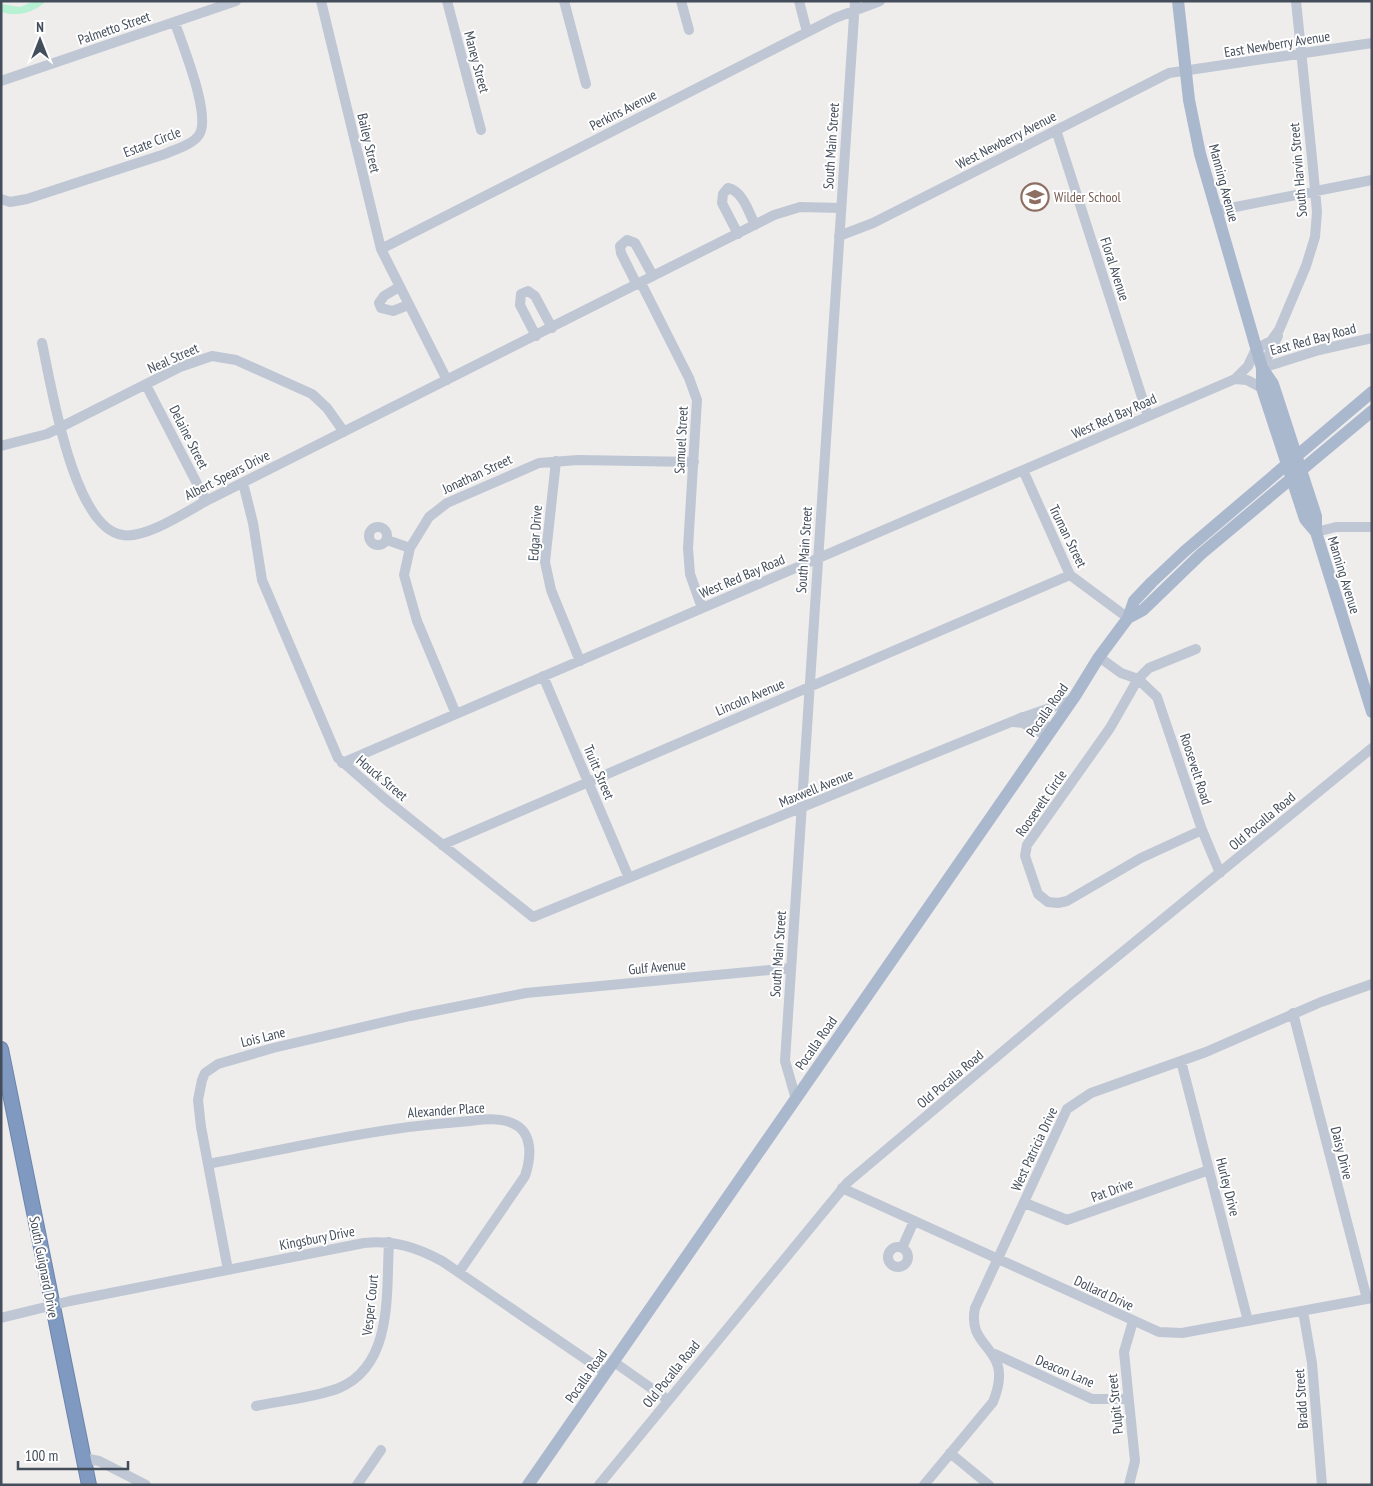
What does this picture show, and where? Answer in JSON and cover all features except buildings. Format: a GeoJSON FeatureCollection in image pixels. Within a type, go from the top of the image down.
{"type":"FeatureCollection","features":[{"type":"Feature","properties":{"kind":"highway","name":"South Guignard Drive"},"geometry":{"type":"LineString","coordinates":[[1,1049],[89,1485]]}},
{"type":"Feature","properties":{"kind":"main road","name":"Manning Avenue"},"geometry":{"type":"LineString","coordinates":[[1178,1],[1186,71],[1200,154],[1215,211],[1262,368],[1273,384],[1296,474],[1305,519],[1316,532],[1372,712]]}},
{"type":"Feature","properties":{"kind":"main road","name":"Manning Avenue"},"geometry":{"type":"LineString","coordinates":[[1262,368],[1262,388],[1292,460]]}},
{"type":"Feature","properties":{"kind":"main road","name":"Pocalla Road"},"geometry":{"type":"LineString","coordinates":[[528,1485],[1073,700],[1099,658],[1128,618],[1134,601],[1170,565],[1372,392]]}},
{"type":"Feature","properties":{"kind":"main road","name":"Pocalla Road"},"geometry":{"type":"LineString","coordinates":[[1128,618],[1143,610],[1179,573],[1296,474],[1371,414]]}},
{"type":"Feature","properties":{"kind":"street","name":"Palmetto Street"},"geometry":{"type":"LineString","coordinates":[[1,81],[236,1]]}},
{"type":"Feature","properties":{"kind":"street","name":"Bailey Street"},"geometry":{"type":"LineString","coordinates":[[321,1],[381,248],[447,380]]}},
{"type":"Feature","properties":{"kind":"street","name":"Maney Street"},"geometry":{"type":"LineString","coordinates":[[447,1],[480,130]]}},
{"type":"Feature","properties":{"kind":"street"},"geometry":{"type":"LineString","coordinates":[[564,1],[586,84]]}},
{"type":"Feature","properties":{"kind":"street"},"geometry":{"type":"LineString","coordinates":[[681,1],[689,30]]}},
{"type":"Feature","properties":{"kind":"street"},"geometry":{"type":"LineString","coordinates":[[800,1],[807,32]]}},
{"type":"Feature","properties":{"kind":"street","name":"Perkins Avenue"},"geometry":{"type":"LineString","coordinates":[[381,248],[807,32],[854,6],[880,1]]}},
{"type":"Feature","properties":{"kind":"street","name":"South Harvin Street"},"geometry":{"type":"LineString","coordinates":[[1262,368],[1277,339],[1310,254],[1317,221],[1296,1]]}},
{"type":"Feature","properties":{"kind":"street","name":"South Main Street"},"geometry":{"type":"LineString","coordinates":[[796,1099],[786,1061],[854,6]]}},
{"type":"Feature","properties":{"kind":"street","name":"Estate Circle"},"geometry":{"type":"LineString","coordinates":[[1,199],[10,202],[27,199],[166,154],[198,136],[202,128],[202,111],[174,22]]}},
{"type":"Feature","properties":{"kind":"street","name":"East Newberry Avenue"},"geometry":{"type":"LineString","coordinates":[[1186,71],[1372,43]]}},
{"type":"Feature","properties":{"kind":"street","name":"West Newberry Avenue"},"geometry":{"type":"LineString","coordinates":[[839,236],[873,223],[1169,73],[1186,71]]}},
{"type":"Feature","properties":{"kind":"street","name":"Floral Avenue"},"geometry":{"type":"LineString","coordinates":[[1056,130],[1148,416]]}},
{"type":"Feature","properties":{"kind":"street"},"geometry":{"type":"LineString","coordinates":[[1215,211],[1372,180]]}},
{"type":"Feature","properties":{"kind":"street"},"geometry":{"type":"LineString","coordinates":[[738,234],[722,202],[722,194],[728,188],[734,189],[740,195],[755,225]]}},
{"type":"Feature","properties":{"kind":"street","name":"Albert Spears Drive"},"geometry":{"type":"LineString","coordinates":[[42,343],[60,428],[69,460],[84,499],[103,524],[117,534],[131,536],[146,531],[243,483],[755,225],[800,207],[841,208]]}},
{"type":"Feature","properties":{"kind":"street"},"geometry":{"type":"LineString","coordinates":[[639,284],[621,253],[620,246],[627,240],[635,243],[654,276]]}},
{"type":"Feature","properties":{"kind":"street","name":"Samuel Street"},"geometry":{"type":"LineString","coordinates":[[639,284],[694,390],[696,400],[688,566],[702,608]]}},
{"type":"Feature","properties":{"kind":"street"},"geometry":{"type":"LineString","coordinates":[[399,287],[381,299],[379,303],[381,308],[392,311],[408,304]]}},
{"type":"Feature","properties":{"kind":"street"},"geometry":{"type":"LineString","coordinates":[[536,336],[520,305],[521,294],[528,292],[535,296],[552,328]]}},
{"type":"Feature","properties":{"kind":"street","name":"South Harvin Street"},"geometry":{"type":"LineString","coordinates":[[1256,349],[1271,341],[1279,330]]}},
{"type":"Feature","properties":{"kind":"street","name":"East Red Bay Road"},"geometry":{"type":"LineString","coordinates":[[1262,368],[1319,350],[1372,338]]}},
{"type":"Feature","properties":{"kind":"street","name":"West Red Bay Road"},"geometry":{"type":"LineString","coordinates":[[342,763],[1236,378],[1248,366],[1256,349]]}},
{"type":"Feature","properties":{"kind":"street","name":"Neal Street"},"geometry":{"type":"LineString","coordinates":[[1,446],[47,434],[196,360],[212,356],[230,358],[312,394],[327,408],[344,432]]}},
{"type":"Feature","properties":{"kind":"street"},"geometry":{"type":"LineString","coordinates":[[1236,378],[1247,380],[1262,388]]}},
{"type":"Feature","properties":{"kind":"street","name":"Delaine Street"},"geometry":{"type":"LineString","coordinates":[[146,385],[206,501]]}},
{"type":"Feature","properties":{"kind":"street"},"geometry":{"type":"LineString","coordinates":[[1360,402],[1371,414]]}},
{"type":"Feature","properties":{"kind":"street","name":"Jonathan Street"},"geometry":{"type":"LineString","coordinates":[[456,714],[408,595],[404,576],[410,548],[424,524],[447,503],[531,465],[556,461],[694,462]]}},
{"type":"Feature","properties":{"kind":"street","name":"Edgar Drive"},"geometry":{"type":"LineString","coordinates":[[556,461],[546,562],[551,590],[580,660]]}},
{"type":"Feature","properties":{"kind":"street","name":"Truman Street"},"geometry":{"type":"LineString","coordinates":[[1023,470],[1070,575],[1128,618]]}},
{"type":"Feature","properties":{"kind":"street","name":"Houck Street"},"geometry":{"type":"LineString","coordinates":[[243,483],[254,523],[262,580],[342,763],[533,917],[629,878]]}},
{"type":"Feature","properties":{"kind":"street"},"geometry":{"type":"LineString","coordinates":[[1316,532],[1336,527],[1372,527]]}},
{"type":"Feature","properties":{"kind":"street"},"geometry":{"type":"LineString","coordinates":[[386,540],[410,548]]}},
{"type":"Feature","properties":{"kind":"street","name":"Lincoln Avenue"},"geometry":{"type":"LineString","coordinates":[[442,845],[1070,575]]}},
{"type":"Feature","properties":{"kind":"street"},"geometry":{"type":"LineString","coordinates":[[1099,658],[1121,674],[1138,679],[1149,668],[1196,649]]}},
{"type":"Feature","properties":{"kind":"street","name":"Truitt Street"},"geometry":{"type":"LineString","coordinates":[[544,676],[629,878]]}},
{"type":"Feature","properties":{"kind":"street","name":"Roosevelt Circle"},"geometry":{"type":"LineString","coordinates":[[1138,679],[1135,688],[1110,728],[1028,845],[1025,856],[1034,885],[1038,894],[1048,902],[1062,903],[1112,873],[1202,830]]}},
{"type":"Feature","properties":{"kind":"street","name":"Roosevelt Road"},"geometry":{"type":"LineString","coordinates":[[1138,679],[1149,687],[1156,696],[1202,830],[1220,873]]}},
{"type":"Feature","properties":{"kind":"street","name":"Maxwell Avenue"},"geometry":{"type":"LineString","coordinates":[[629,878],[802,809],[1023,717],[1073,700]]}},
{"type":"Feature","properties":{"kind":"street"},"geometry":{"type":"LineString","coordinates":[[1023,717],[1034,719],[1050,732]]}},
{"type":"Feature","properties":{"kind":"street"},"geometry":{"type":"LineString","coordinates":[[1013,722],[1023,723],[1050,732]]}},
{"type":"Feature","properties":{"kind":"street","name":"Old Pocalla Road"},"geometry":{"type":"LineString","coordinates":[[599,1485],[842,1188],[1070,995],[1372,748]]}},
{"type":"Feature","properties":{"kind":"street","name":"Gulf Avenue"},"geometry":{"type":"LineString","coordinates":[[526,994],[791,968]]}},
{"type":"Feature","properties":{"kind":"street","name":"West Patricia Drive"},"geometry":{"type":"LineString","coordinates":[[995,1354],[976,1332],[975,1308],[1060,1123],[1073,1103],[1090,1093],[1242,1038],[1294,1013],[1372,984]]}},
{"type":"Feature","properties":{"kind":"street","name":"Lois Lane"},"geometry":{"type":"LineString","coordinates":[[228,1270],[201,1127],[198,1100],[202,1080],[206,1073],[218,1064],[273,1048],[410,1016],[526,994]]}},
{"type":"Feature","properties":{"kind":"street","name":"Daisy Drive"},"geometry":{"type":"LineString","coordinates":[[1294,1013],[1346,1225],[1369,1298]]}},
{"type":"Feature","properties":{"kind":"street","name":"Hurley Drive"},"geometry":{"type":"LineString","coordinates":[[1181,1061],[1248,1321]]}},
{"type":"Feature","properties":{"kind":"street","name":"Alexander Place"},"geometry":{"type":"LineString","coordinates":[[208,1164],[398,1127],[482,1120],[512,1123],[522,1131],[528,1140],[529,1163],[513,1194],[459,1272]]}},
{"type":"Feature","properties":{"kind":"street","name":"Pat Drive"},"geometry":{"type":"LineString","coordinates":[[1024,1203],[1067,1220],[1209,1170]]}},
{"type":"Feature","properties":{"kind":"street","name":"Dollard Drive"},"geometry":{"type":"LineString","coordinates":[[842,1188],[1153,1330],[1172,1334],[1369,1298]]}},
{"type":"Feature","properties":{"kind":"street"},"geometry":{"type":"LineString","coordinates":[[902,1248],[914,1220]]}},
{"type":"Feature","properties":{"kind":"street","name":"Kingsbury Drive"},"geometry":{"type":"LineString","coordinates":[[1,1318],[364,1243],[389,1242],[416,1248],[459,1272],[606,1373]]}},
{"type":"Feature","properties":{"kind":"street","name":"Vesper Court"},"geometry":{"type":"LineString","coordinates":[[256,1406],[337,1389],[360,1374],[371,1360],[383,1336],[389,1242]]}},
{"type":"Feature","properties":{"kind":"street","name":"Bradd Street"},"geometry":{"type":"LineString","coordinates":[[1303,1311],[1312,1363],[1322,1485]]}},
{"type":"Feature","properties":{"kind":"street","name":"Pulpit Street"},"geometry":{"type":"LineString","coordinates":[[1129,1485],[1134,1461],[1124,1352],[1133,1321]]}},
{"type":"Feature","properties":{"kind":"street"},"geometry":{"type":"LineString","coordinates":[[924,1485],[992,1402],[998,1390],[1000,1374],[995,1354]]}},
{"type":"Feature","properties":{"kind":"street","name":"Deacon Lane"},"geometry":{"type":"LineString","coordinates":[[995,1354],[1092,1399],[1128,1400]]}},
{"type":"Feature","properties":{"kind":"street"},"geometry":{"type":"LineString","coordinates":[[614,1362],[668,1400]]}},
{"type":"Feature","properties":{"kind":"street"},"geometry":{"type":"LineString","coordinates":[[357,1485],[380,1450]]}},
{"type":"Feature","properties":{"kind":"street"},"geometry":{"type":"LineString","coordinates":[[950,1453],[989,1485]]}},
{"type":"Feature","properties":{"kind":"street"},"geometry":{"type":"LineString","coordinates":[[84,1458],[106,1464],[146,1485]]}},
{"type":"Feature","properties":{"kind":"green space"},"geometry":{"type":"Polygon","coordinates":[[[34,1],[46,1],[25,13],[1,12],[1,4],[20,7],[34,1]]]}},
{"type":"Feature","properties":{"kind":"place","name":"Wilder School"},"geometry":{"type":"Point","coordinates":[1035,197]}}]}
